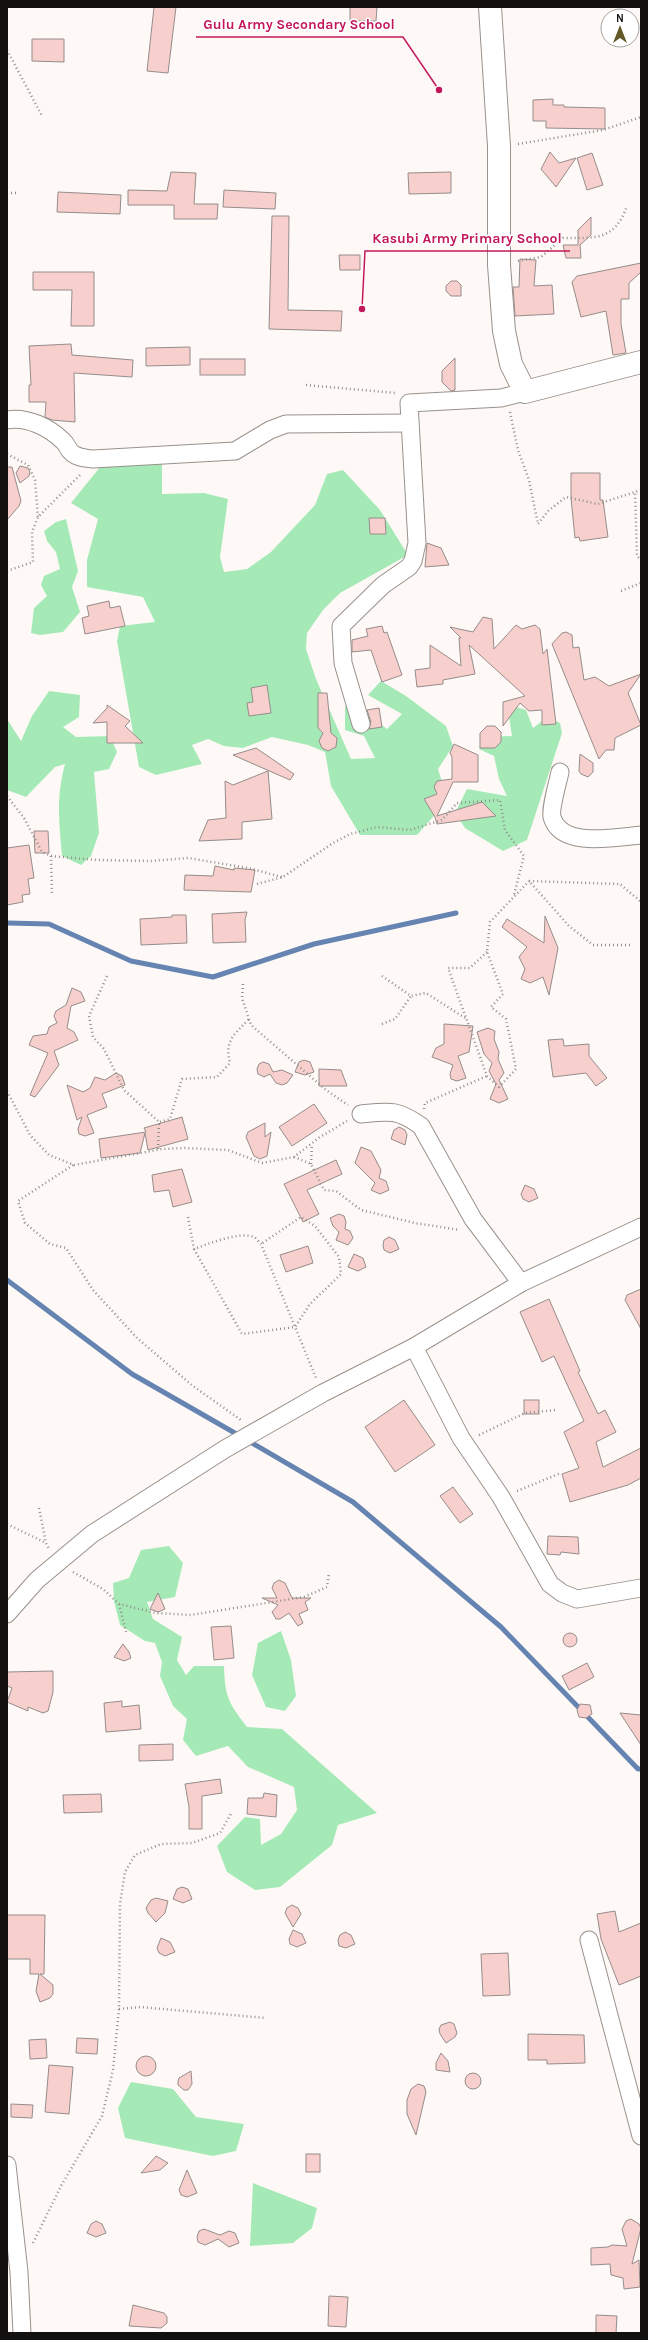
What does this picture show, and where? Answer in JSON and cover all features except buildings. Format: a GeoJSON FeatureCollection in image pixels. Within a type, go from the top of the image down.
{"type":"FeatureCollection","features":[{"type":"Feature","properties":{"kind":"street"},"geometry":{"type":"LineString","coordinates":[[490,7],[499,146],[499,265],[504,331],[511,364],[525,392]]}},
{"type":"Feature","properties":{"kind":"street"},"geometry":{"type":"LineString","coordinates":[[361,724],[343,663],[340,626],[383,584],[410,567],[413,561],[417,543],[409,403],[501,398],[641,362]]}},
{"type":"Feature","properties":{"kind":"street"},"geometry":{"type":"LineString","coordinates":[[7,420],[28,421],[53,431],[65,443],[70,452],[79,457],[93,459],[235,451],[270,430],[286,424],[409,423]]}},
{"type":"Feature","properties":{"kind":"street"},"geometry":{"type":"LineString","coordinates":[[560,772],[551,816],[558,830],[577,839],[641,835]]}},
{"type":"Feature","properties":{"kind":"street"},"geometry":{"type":"LineString","coordinates":[[361,1114],[392,1111],[408,1117],[421,1126],[473,1219],[521,1283]]}},
{"type":"Feature","properties":{"kind":"street"},"geometry":{"type":"LineString","coordinates":[[7,1614],[37,1580],[56,1562],[92,1534],[257,1432],[323,1393],[414,1347],[521,1283],[641,1228]]}},
{"type":"Feature","properties":{"kind":"street"},"geometry":{"type":"LineString","coordinates":[[414,1347],[464,1442],[500,1498],[550,1584],[562,1593],[577,1599],[641,1588]]}},
{"type":"Feature","properties":{"kind":"street"},"geometry":{"type":"LineString","coordinates":[[589,1940],[641,2136]]}},
{"type":"Feature","properties":{"kind":"street"},"geometry":{"type":"LineString","coordinates":[[7,2165],[19,2272],[22,2333]]}},
{"type":"Feature","properties":{"kind":"path"},"geometry":{"type":"LineString","coordinates":[[7,50],[42,116]]}},
{"type":"Feature","properties":{"kind":"path"},"geometry":{"type":"LineString","coordinates":[[499,146],[603,130],[641,117]]}},
{"type":"Feature","properties":{"kind":"path"},"geometry":{"type":"LineString","coordinates":[[7,193],[17,193]]}},
{"type":"Feature","properties":{"kind":"path"},"geometry":{"type":"LineString","coordinates":[[499,265],[541,257],[563,238],[600,238],[622,220],[627,206]]}},
{"type":"Feature","properties":{"kind":"path"},"geometry":{"type":"LineString","coordinates":[[306,385],[398,393],[409,403]]}},
{"type":"Feature","properties":{"kind":"path"},"geometry":{"type":"LineString","coordinates":[[525,392],[513,399],[509,405],[518,450],[529,480],[538,524],[548,511],[566,496],[598,504],[641,490]]}},
{"type":"Feature","properties":{"kind":"path"},"geometry":{"type":"LineString","coordinates":[[7,454],[28,465],[35,480],[38,516],[32,532],[33,562],[7,571]]}},
{"type":"Feature","properties":{"kind":"path"},"geometry":{"type":"LineString","coordinates":[[38,516],[78,479],[93,459]]}},
{"type":"Feature","properties":{"kind":"path"},"geometry":{"type":"LineString","coordinates":[[635,492],[637,556],[641,560]]}},
{"type":"Feature","properties":{"kind":"path"},"geometry":{"type":"LineString","coordinates":[[620,591],[641,583]]}},
{"type":"Feature","properties":{"kind":"path"},"geometry":{"type":"LineString","coordinates":[[7,796],[24,818],[42,852],[51,856],[97,860],[151,861],[188,858],[248,868],[283,877]]}},
{"type":"Feature","properties":{"kind":"path"},"geometry":{"type":"LineString","coordinates":[[257,884],[283,877],[350,834],[377,827],[410,830],[442,820],[457,804],[500,800],[505,830],[524,856],[514,897]]}},
{"type":"Feature","properties":{"kind":"path"},"geometry":{"type":"LineString","coordinates":[[51,856],[52,895]]}},
{"type":"Feature","properties":{"kind":"path"},"geometry":{"type":"LineString","coordinates":[[529,881],[569,926],[593,945],[630,944]]}},
{"type":"Feature","properties":{"kind":"path"},"geometry":{"type":"LineString","coordinates":[[487,952],[470,968],[448,968],[488,1076],[499,1087],[516,1069],[506,1019],[491,1007],[502,994],[487,952],[490,922],[529,881],[620,884],[641,902]]}},
{"type":"Feature","properties":{"kind":"path"},"geometry":{"type":"LineString","coordinates":[[107,976],[89,1016],[93,1037],[104,1049],[124,1090],[159,1122],[158,1149]]}},
{"type":"Feature","properties":{"kind":"path"},"geometry":{"type":"LineString","coordinates":[[382,976],[411,996]]}},
{"type":"Feature","properties":{"kind":"path"},"geometry":{"type":"LineString","coordinates":[[243,984],[242,998],[251,1025],[326,1090],[361,1114],[312,1144],[294,1157],[262,1163],[228,1150],[185,1148],[158,1149],[74,1165],[18,1201],[25,1223],[50,1244],[66,1248],[93,1290],[137,1338],[193,1386],[257,1432]]}},
{"type":"Feature","properties":{"kind":"path"},"geometry":{"type":"LineString","coordinates":[[382,1024],[395,1019],[411,996],[426,993],[466,1018]]}},
{"type":"Feature","properties":{"kind":"path"},"geometry":{"type":"LineString","coordinates":[[159,1122],[170,1119],[182,1079],[217,1077],[230,1063],[227,1053],[230,1039],[250,1019]]}},
{"type":"Feature","properties":{"kind":"path"},"geometry":{"type":"LineString","coordinates":[[421,1126],[425,1103],[488,1076]]}},
{"type":"Feature","properties":{"kind":"path"},"geometry":{"type":"LineString","coordinates":[[7,1091],[30,1135],[50,1155],[74,1165]]}},
{"type":"Feature","properties":{"kind":"path"},"geometry":{"type":"LineString","coordinates":[[312,1144],[311,1164],[324,1190],[336,1191],[361,1210],[415,1223],[486,1235]]}},
{"type":"Feature","properties":{"kind":"path"},"geometry":{"type":"LineString","coordinates":[[294,1157],[311,1164]]}},
{"type":"Feature","properties":{"kind":"path"},"geometry":{"type":"LineString","coordinates":[[188,1217],[194,1249],[242,1334],[295,1326],[310,1304],[341,1274],[339,1257],[315,1226],[301,1217],[261,1244]]}},
{"type":"Feature","properties":{"kind":"path"},"geometry":{"type":"LineString","coordinates":[[194,1249],[226,1238],[244,1236],[253,1237],[261,1244],[323,1393]]}},
{"type":"Feature","properties":{"kind":"path"},"geometry":{"type":"LineString","coordinates":[[464,1442],[526,1413],[556,1410]]}},
{"type":"Feature","properties":{"kind":"path"},"geometry":{"type":"LineString","coordinates":[[500,1498],[561,1473]]}},
{"type":"Feature","properties":{"kind":"path"},"geometry":{"type":"LineString","coordinates":[[39,1508],[46,1543],[56,1562],[103,1589],[119,1604],[156,1613],[191,1615],[304,1597],[327,1587],[330,1572]]}},
{"type":"Feature","properties":{"kind":"path"},"geometry":{"type":"LineString","coordinates":[[7,1524],[46,1543]]}},
{"type":"Feature","properties":{"kind":"path"},"geometry":{"type":"LineString","coordinates":[[119,1604],[126,1632]]}},
{"type":"Feature","properties":{"kind":"path"},"geometry":{"type":"LineString","coordinates":[[19,2272],[61,2186],[102,2116],[113,2070],[119,2009],[120,1904],[125,1872],[135,1855],[161,1844],[192,1843],[220,1834],[232,1812]]}},
{"type":"Feature","properties":{"kind":"path"},"geometry":{"type":"LineString","coordinates":[[119,2009],[140,2007],[266,2018]]}},
{"type":"Feature","properties":{"kind":"green space"},"geometry":{"type":"Polygon","coordinates":[[[162,451],[162,494],[204,493],[228,499],[220,557],[224,572],[247,569],[271,552],[315,505],[327,474],[343,470],[380,510],[408,555],[340,593],[323,610],[307,633],[306,649],[316,679],[351,759],[375,758],[364,736],[345,730],[345,706],[362,710],[387,729],[402,714],[368,695],[381,681],[406,696],[446,726],[453,746],[438,769],[442,782],[439,810],[417,835],[360,835],[331,786],[325,752],[308,745],[272,737],[243,748],[224,746],[208,739],[192,745],[202,764],[156,775],[139,767],[117,641],[120,626],[155,622],[143,597],[87,587],[87,560],[98,519],[71,503],[109,456],[162,451]]]}},
{"type":"Feature","properties":{"kind":"green space"},"geometry":{"type":"Polygon","coordinates":[[[66,519],[78,571],[72,587],[80,612],[63,632],[40,635],[31,633],[34,608],[47,596],[41,585],[44,576],[60,569],[56,552],[47,541],[44,531],[56,522],[66,519]]]}},
{"type":"Feature","properties":{"kind":"green space"},"geometry":{"type":"Polygon","coordinates":[[[49,691],[80,695],[79,717],[63,727],[76,737],[110,736],[117,752],[109,769],[94,772],[99,833],[91,856],[81,865],[62,856],[59,799],[65,764],[55,767],[26,797],[7,790],[7,719],[21,741],[32,716],[49,691]]]}},
{"type":"Feature","properties":{"kind":"green space"},"geometry":{"type":"Polygon","coordinates":[[[507,704],[526,710],[533,728],[547,717],[560,723],[562,733],[527,840],[503,851],[465,828],[455,813],[467,789],[507,796],[499,779],[494,756],[479,749],[483,737],[512,736],[507,704]]]}},
{"type":"Feature","properties":{"kind":"green space"},"geometry":{"type":"Polygon","coordinates":[[[169,1546],[183,1563],[175,1597],[147,1602],[153,1619],[182,1637],[177,1660],[186,1675],[194,1666],[224,1666],[225,1685],[229,1699],[247,1727],[282,1729],[377,1813],[338,1825],[332,1845],[280,1887],[255,1890],[227,1872],[217,1846],[245,1817],[260,1819],[261,1845],[281,1834],[297,1810],[294,1787],[248,1767],[228,1746],[196,1756],[183,1740],[187,1719],[173,1706],[160,1676],[162,1662],[155,1643],[145,1641],[120,1625],[114,1601],[113,1583],[129,1578],[141,1550],[169,1546]]]}},
{"type":"Feature","properties":{"kind":"green space"},"geometry":{"type":"Polygon","coordinates":[[[281,1631],[291,1660],[296,1696],[285,1711],[266,1707],[252,1675],[258,1643],[281,1631]]]}},
{"type":"Feature","properties":{"kind":"green space"},"geometry":{"type":"Polygon","coordinates":[[[131,2082],[173,2089],[196,2117],[244,2124],[236,2151],[213,2156],[125,2138],[118,2108],[131,2082]]]}},
{"type":"Feature","properties":{"kind":"green space"},"geometry":{"type":"Polygon","coordinates":[[[253,2183],[317,2208],[312,2228],[293,2243],[250,2246],[253,2183]]]}},
{"type":"Feature","properties":{"kind":"waterway"},"geometry":{"type":"LineString","coordinates":[[7,923],[49,924],[131,961],[213,977],[314,944],[456,913]]}},
{"type":"Feature","properties":{"kind":"waterway"},"geometry":{"type":"LineString","coordinates":[[7,1280],[132,1374],[240,1436]]}},
{"type":"Feature","properties":{"kind":"waterway"},"geometry":{"type":"LineString","coordinates":[[247,1440],[353,1502],[501,1627],[638,1769],[641,1769]]}},
{"type":"Feature","properties":{"kind":"place","name":"Gulu Army Secondary School"},"geometry":{"type":"Point","coordinates":[439,90]}},
{"type":"Feature","properties":{"kind":"place","name":"Kasubi Army Primary School"},"geometry":{"type":"Point","coordinates":[362,309]}}]}
